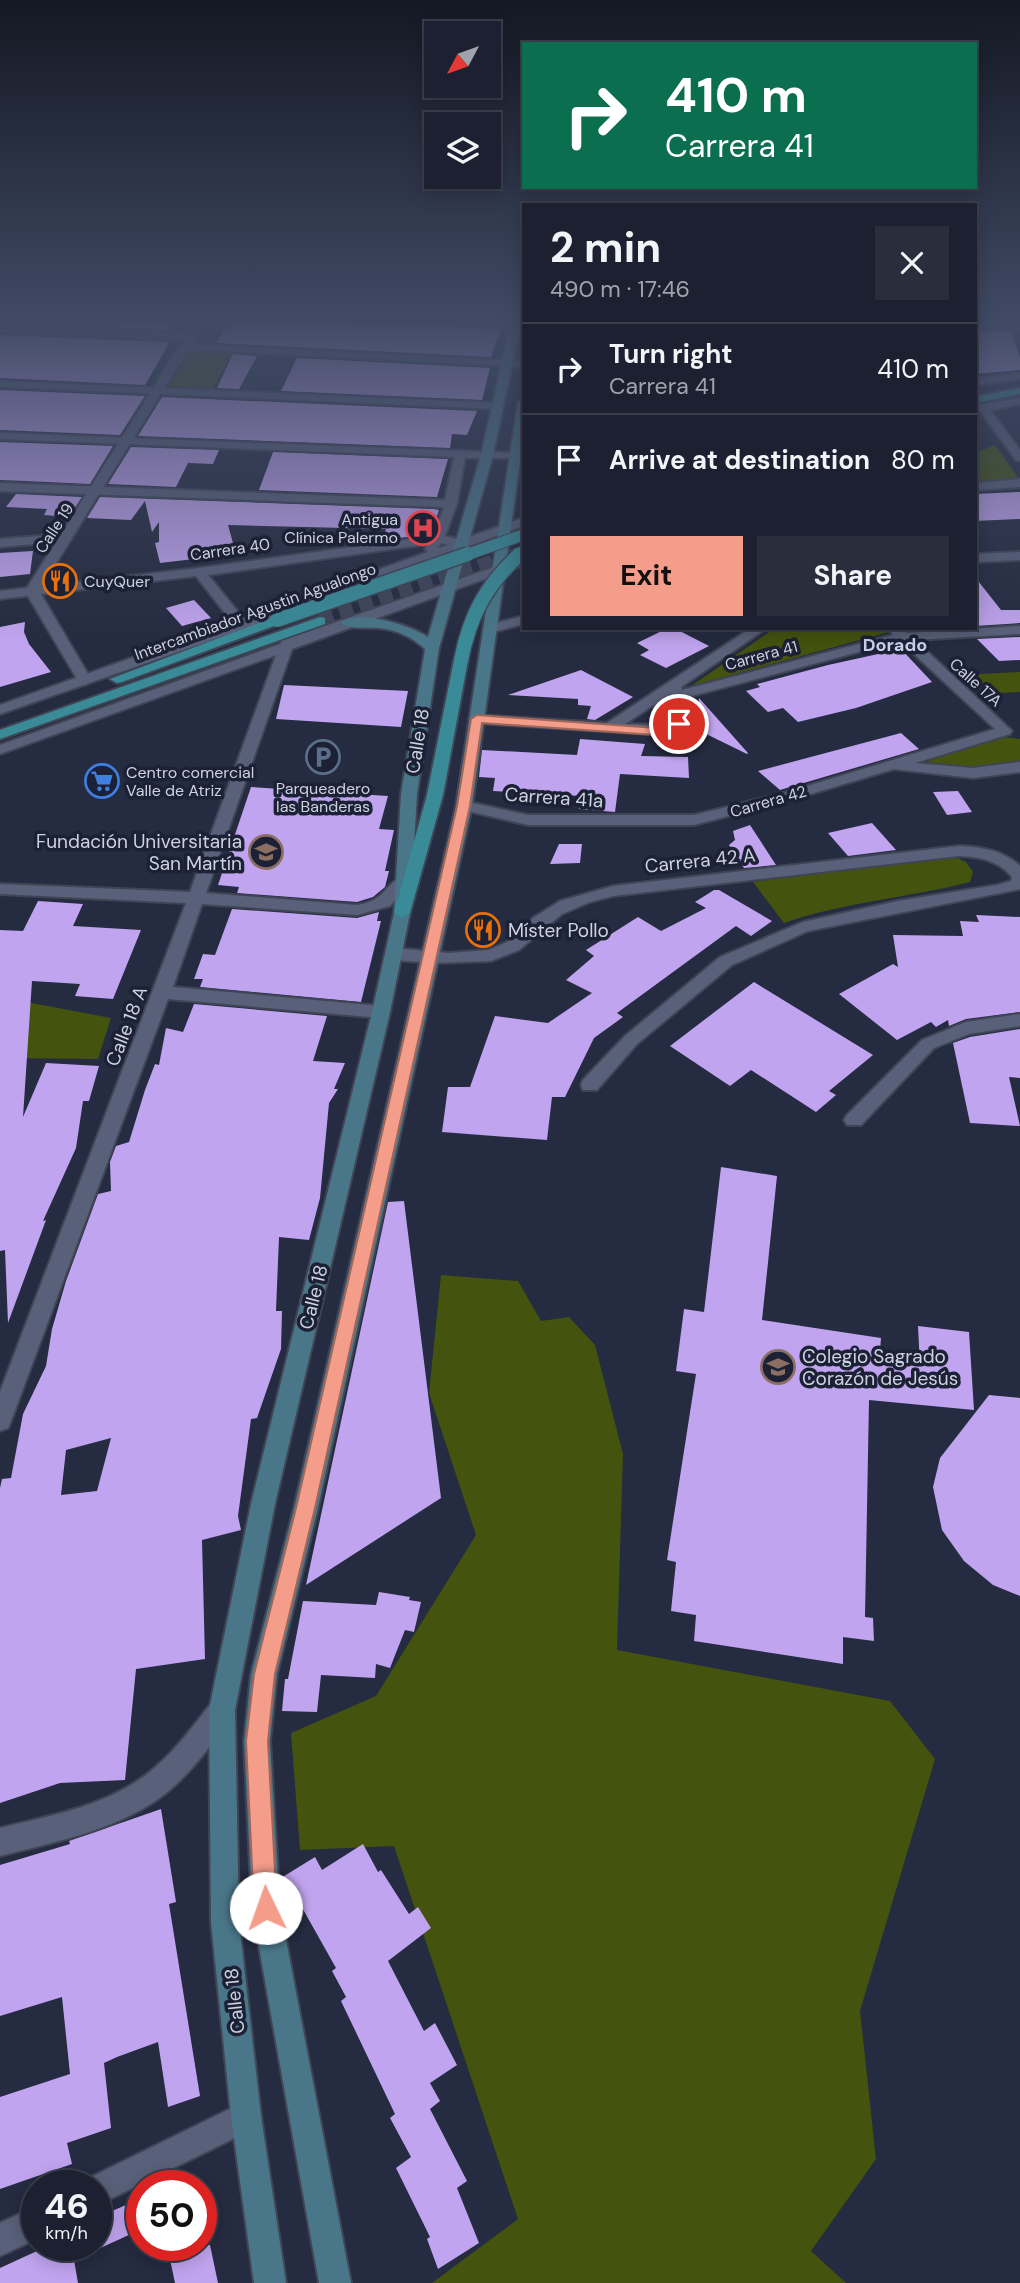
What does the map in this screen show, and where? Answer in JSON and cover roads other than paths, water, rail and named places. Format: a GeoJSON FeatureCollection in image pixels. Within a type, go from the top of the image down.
{"type":"FeatureCollection","features":[{"type":"Feature","properties":{"kind":"main road","name":"Calle 18"},"geometry":{"type":"LineString","coordinates":[[270,2283],[246,2116],[226,1922],[222,1710],[263,1504],[382,1012],[402,914],[409,794],[432,648],[493,429]]}},
{"type":"Feature","properties":{"kind":"main road","name":"Calle 18"},"geometry":{"type":"LineString","coordinates":[[335,2283],[266,1908],[257,1741],[264,1674],[309,1495],[464,806],[499,569],[517,528],[516,456],[521,433]]}},
{"type":"Feature","properties":{"kind":"main road","name":"Intercambiador Agustin Agualongo"},"geometry":{"type":"LineString","coordinates":[[0,722],[517,528]]}},
{"type":"Feature","properties":{"kind":"main road"},"geometry":{"type":"LineString","coordinates":[[402,914],[435,795],[467,627],[481,596],[504,568],[522,552]]}},
{"type":"Feature","properties":{"kind":"main road","name":"Intercambiador Agustin Agualongo"},"geometry":{"type":"LineString","coordinates":[[130,689],[320,621]]}},
{"type":"Feature","properties":{"kind":"main road"},"geometry":{"type":"LineString","coordinates":[[348,623],[375,622],[400,626],[420,635],[432,648]]}},
{"type":"Feature","properties":{"kind":"main road"},"geometry":{"type":"LineString","coordinates":[[0,735],[130,689]]}},
{"type":"Feature","properties":{"kind":"street","name":"Calle 19"},"geometry":{"type":"LineString","coordinates":[[32,591],[134,429]]}},
{"type":"Feature","properties":{"kind":"street"},"geometry":{"type":"LineString","coordinates":[[996,429],[1020,458]]}},
{"type":"Feature","properties":{"kind":"street"},"geometry":{"type":"LineString","coordinates":[[0,436],[516,456]]}},
{"type":"Feature","properties":{"kind":"street"},"geometry":{"type":"LineString","coordinates":[[426,556],[439,539],[450,504],[460,454]]}},
{"type":"Feature","properties":{"kind":"street"},"geometry":{"type":"LineString","coordinates":[[977,487],[1020,483]]}},
{"type":"Feature","properties":{"kind":"street"},"geometry":{"type":"LineString","coordinates":[[0,487],[450,504]]}},
{"type":"Feature","properties":{"kind":"street"},"geometry":{"type":"LineString","coordinates":[[0,710],[242,625],[379,572],[517,528]]}},
{"type":"Feature","properties":{"kind":"street"},"geometry":{"type":"LineString","coordinates":[[0,543],[66,538]]}},
{"type":"Feature","properties":{"kind":"street","name":"Carrera 40"},"geometry":{"type":"LineString","coordinates":[[0,595],[199,572],[439,539],[463,544]]}},
{"type":"Feature","properties":{"kind":"street"},"geometry":{"type":"LineString","coordinates":[[977,558],[1020,555]]}},
{"type":"Feature","properties":{"kind":"street"},"geometry":{"type":"LineString","coordinates":[[0,750],[287,644],[522,561]]}},
{"type":"Feature","properties":{"kind":"street"},"geometry":{"type":"LineString","coordinates":[[199,572],[242,625]]}},
{"type":"Feature","properties":{"kind":"street"},"geometry":{"type":"LineString","coordinates":[[379,572],[393,572],[416,579],[421,586],[419,594],[411,600]]}},
{"type":"Feature","properties":{"kind":"street"},"geometry":{"type":"LineString","coordinates":[[32,591],[85,681]]}},
{"type":"Feature","properties":{"kind":"street"},"geometry":{"type":"LineString","coordinates":[[490,629],[522,620]]}},
{"type":"Feature","properties":{"kind":"street"},"geometry":{"type":"LineString","coordinates":[[611,727],[675,690],[757,630]]}},
{"type":"Feature","properties":{"kind":"street","name":"Carrera 41"},"geometry":{"type":"LineString","coordinates":[[675,690],[898,632],[1020,630]]}},
{"type":"Feature","properties":{"kind":"street","name":"Calle 17A"},"geometry":{"type":"LineString","coordinates":[[898,632],[1005,731]]}},
{"type":"Feature","properties":{"kind":"street","name":"Calle 18 A"},"geometry":{"type":"LineString","coordinates":[[0,1421],[197,898],[287,644]]}},
{"type":"Feature","properties":{"kind":"street"},"geometry":{"type":"LineString","coordinates":[[477,719],[656,732],[676,727],[681,719],[675,690]]}},
{"type":"Feature","properties":{"kind":"street","name":"Carrera 42"},"geometry":{"type":"LineString","coordinates":[[642,821],[694,820],[732,812],[1005,731]]}},
{"type":"Feature","properties":{"kind":"street","name":"Carrera 42"},"geometry":{"type":"LineString","coordinates":[[891,765],[973,773],[1020,767]]}},
{"type":"Feature","properties":{"kind":"street","name":"Carrera 41a"},"geometry":{"type":"LineString","coordinates":[[464,806],[528,820],[642,821]]}},
{"type":"Feature","properties":{"kind":"street","name":"Carrera 42 A"},"geometry":{"type":"LineString","coordinates":[[394,954],[481,956],[501,953],[521,941],[538,922],[558,909],[581,897],[614,891],[960,850],[977,851],[1012,860],[1020,881],[998,890],[898,906],[803,927],[726,961],[631,1040],[590,1086]]}},
{"type":"Feature","properties":{"kind":"street"},"geometry":{"type":"LineString","coordinates":[[0,889],[357,909],[378,907],[388,901],[404,881]]}},
{"type":"Feature","properties":{"kind":"street"},"geometry":{"type":"LineString","coordinates":[[162,992],[382,1012]]}},
{"type":"Feature","properties":{"kind":"street"},"geometry":{"type":"LineString","coordinates":[[854,1120],[928,1044],[966,1028],[1020,1020]]}},
{"type":"Feature","properties":{"kind":"street"},"geometry":{"type":"LineString","coordinates":[[0,1842],[100,1815],[149,1790],[184,1756],[222,1710]]}},
{"type":"Feature","properties":{"kind":"street"},"geometry":{"type":"LineString","coordinates":[[112,2183],[246,2116]]}},
{"type":"Feature","properties":{"kind":"street"},"geometry":{"type":"LineString","coordinates":[[0,2240],[21,2230]]}},
{"type":"Feature","properties":{"kind":"tunnel"},"geometry":{"type":"LineString","coordinates":[[510,556],[518,553]]}},
{"type":"Feature","properties":{"kind":"tunnel"},"geometry":{"type":"LineString","coordinates":[[320,621],[515,554]]}},
{"type":"Feature","properties":{"kind":"place","name":"Antigua Clínica Palermo"},"geometry":{"type":"Point","coordinates":[423,528]}},
{"type":"Feature","properties":{"kind":"place","name":"CuyQuer"},"geometry":{"type":"Point","coordinates":[60,581]}},
{"type":"Feature","properties":{"kind":"place","name":"Parqueadero las Banderas"},"geometry":{"type":"Point","coordinates":[323,757]}},
{"type":"Feature","properties":{"kind":"place","name":"Centro comercial Valle de Atriz"},"geometry":{"type":"Point","coordinates":[102,781]}},
{"type":"Feature","properties":{"kind":"place","name":"Fundación Universitaria San Martín"},"geometry":{"type":"Point","coordinates":[266,852]}},
{"type":"Feature","properties":{"kind":"place","name":"Míster Pollo"},"geometry":{"type":"Point","coordinates":[483,930]}},
{"type":"Feature","properties":{"kind":"place","name":"Colegio Sagrado Corazón de Jesús"},"geometry":{"type":"Point","coordinates":[778,1367]}},
{"type":"Feature","properties":{"kind":"district","name":"Dorado"},"geometry":{"type":"Point","coordinates":[895,645]}}]}
